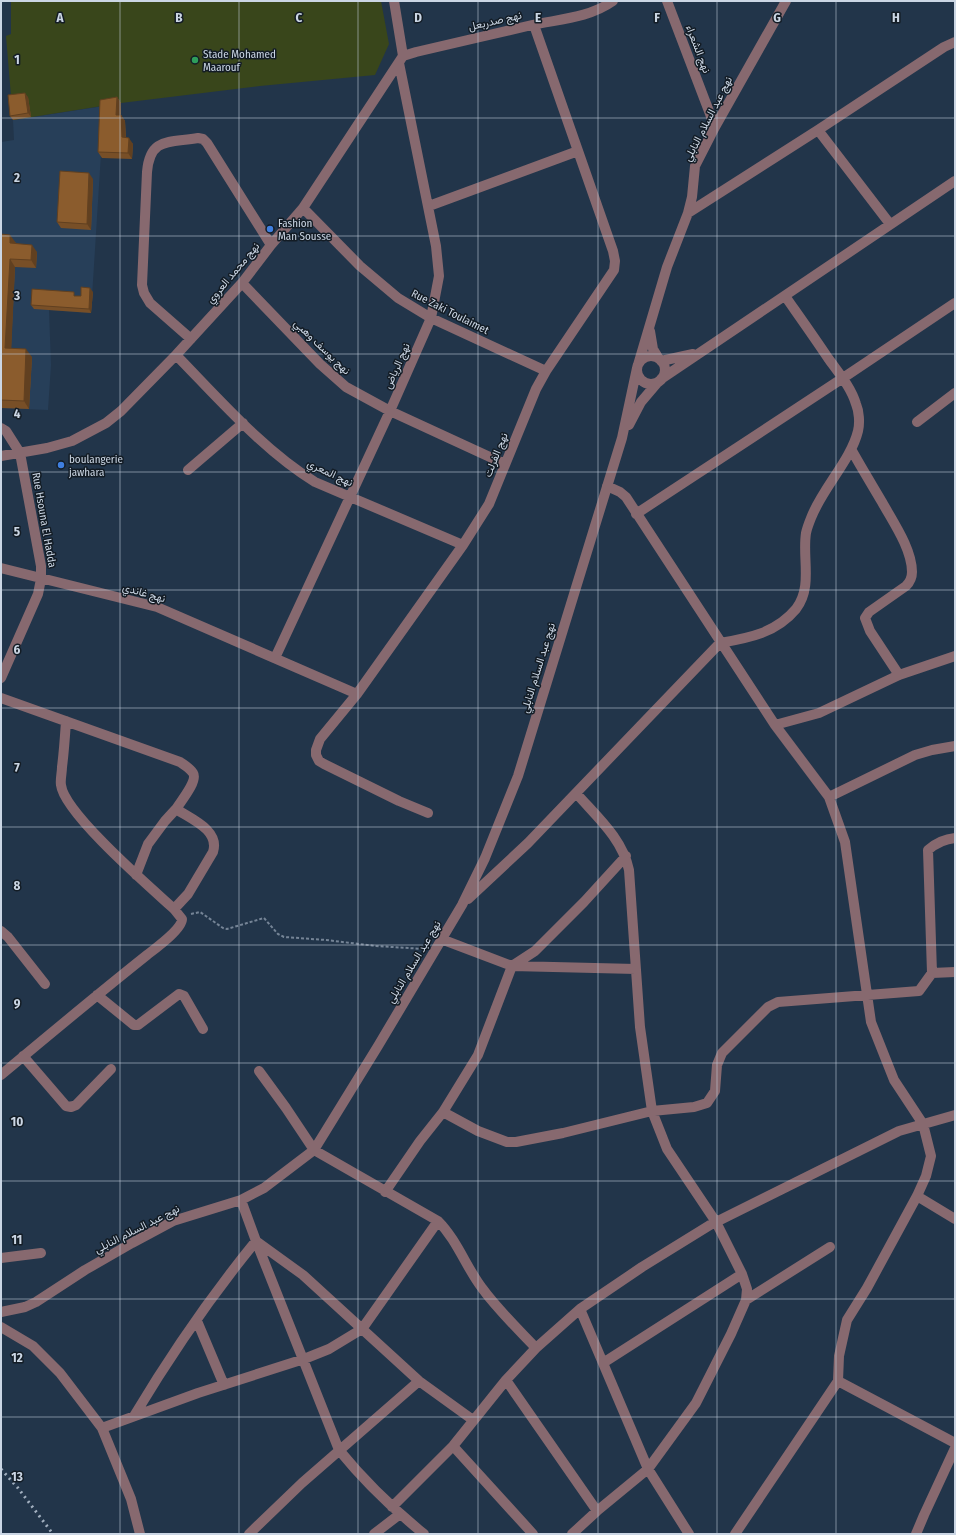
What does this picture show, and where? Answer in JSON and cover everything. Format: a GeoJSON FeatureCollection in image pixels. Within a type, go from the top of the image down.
{"type":"FeatureCollection","features":[{"type":"Feature","properties":{"kind":"street"},"geometry":{"type":"LineString","coordinates":[[394,1],[401,60]]}},
{"type":"Feature","properties":{"kind":"street","name":"نهج صدربعل"},"geometry":{"type":"LineString","coordinates":[[401,60],[416,52],[580,16],[598,10],[613,1]]}},
{"type":"Feature","properties":{"kind":"street","name":"نهج الشعراء"},"geometry":{"type":"LineString","coordinates":[[667,1],[715,127]]}},
{"type":"Feature","properties":{"kind":"street","name":"نهج عبد السلام النابلي"},"geometry":{"type":"LineString","coordinates":[[1,1312],[25,1307],[36,1302],[132,1242],[173,1221],[241,1200],[264,1188],[314,1150],[378,1046],[462,905],[488,852],[518,776],[622,438],[649,324],[667,267],[688,213],[692,197],[695,166],[715,127],[786,1]]}},
{"type":"Feature","properties":{"kind":"street","name":"نهج الفرلت"},"geometry":{"type":"LineString","coordinates":[[428,813],[399,801],[329,767],[317,758],[316,750],[320,739],[357,694],[463,545],[489,504],[536,389],[546,371],[614,270],[615,261],[613,251],[534,25]]}},
{"type":"Feature","properties":{"kind":"street"},"geometry":{"type":"LineString","coordinates":[[688,213],[944,47],[955,42]]}},
{"type":"Feature","properties":{"kind":"street","name":"نهج الرياض"},"geometry":{"type":"LineString","coordinates":[[275,658],[390,411],[431,318],[439,276],[436,246],[401,60]]}},
{"type":"Feature","properties":{"kind":"street","name":"نهج محمد العروي"},"geometry":{"type":"LineString","coordinates":[[1,456],[47,448],[72,441],[106,423],[121,411],[176,355],[242,283],[303,208],[401,60]]}},
{"type":"Feature","properties":{"kind":"street"},"geometry":{"type":"LineString","coordinates":[[818,130],[890,224]]}},
{"type":"Feature","properties":{"kind":"street"},"geometry":{"type":"LineString","coordinates":[[190,339],[150,303],[144,293],[142,285],[146,172],[148,161],[154,148],[161,144],[198,138],[203,139],[271,246]]}},
{"type":"Feature","properties":{"kind":"street"},"geometry":{"type":"LineString","coordinates":[[428,206],[578,151]]}},
{"type":"Feature","properties":{"kind":"street","name":"نهج عبد السلام النابلي"},"geometry":{"type":"LineString","coordinates":[[622,438],[641,402],[660,380],[955,181]]}},
{"type":"Feature","properties":{"kind":"street","name":"Rue Zaki Toulaimet"},"geometry":{"type":"LineString","coordinates":[[303,208],[379,284],[398,298],[431,318],[546,371]]}},
{"type":"Feature","properties":{"kind":"street","name":"نهج يوسف وهبي"},"geometry":{"type":"LineString","coordinates":[[242,283],[320,364],[357,394],[390,411],[505,464]]}},
{"type":"Feature","properties":{"kind":"street"},"geometry":{"type":"LineString","coordinates":[[462,905],[528,842],[720,643],[752,638],[780,623],[796,609],[805,589],[806,539],[808,527],[818,503],[851,449],[858,430],[858,417],[856,404],[843,378],[785,296]]}},
{"type":"Feature","properties":{"kind":"street"},"geometry":{"type":"LineString","coordinates":[[636,514],[843,378],[955,302]]}},
{"type":"Feature","properties":{"kind":"street","name":"نهج عبد السلام النابلي"},"geometry":{"type":"LineString","coordinates":[[649,324],[650,341],[660,360]]}},
{"type":"Feature","properties":{"kind":"street"},"geometry":{"type":"LineString","coordinates":[[660,360],[664,368],[663,376],[660,380],[650,384],[646,383],[639,377],[638,367],[642,360],[649,357],[660,360],[703,351]]}},
{"type":"Feature","properties":{"kind":"street","name":"نهج المعري"},"geometry":{"type":"LineString","coordinates":[[176,355],[243,423],[282,460],[295,470],[315,482],[463,545]]}},
{"type":"Feature","properties":{"kind":"street"},"geometry":{"type":"LineString","coordinates":[[917,422],[955,393]]}},
{"type":"Feature","properties":{"kind":"street"},"geometry":{"type":"LineString","coordinates":[[188,470],[243,423]]}},
{"type":"Feature","properties":{"kind":"street"},"geometry":{"type":"LineString","coordinates":[[1,428],[6,431],[20,453]]}},
{"type":"Feature","properties":{"kind":"street"},"geometry":{"type":"LineString","coordinates":[[851,449],[897,529],[907,549],[912,566],[910,581],[906,586],[872,610],[865,618],[870,631],[899,675]]}},
{"type":"Feature","properties":{"kind":"street","name":"Rue Hsouna El Hadda"},"geometry":{"type":"LineString","coordinates":[[1,678],[38,594],[41,579],[41,566],[20,453]]}},
{"type":"Feature","properties":{"kind":"street"},"geometry":{"type":"LineString","coordinates":[[607,486],[620,492],[626,497],[775,725],[829,797],[845,842],[871,1022],[894,1080],[923,1124],[931,1156],[926,1176],[917,1196],[867,1288],[847,1320],[839,1356],[838,1380],[734,1534]]}},
{"type":"Feature","properties":{"kind":"street","name":"نهج غاندي"},"geometry":{"type":"LineString","coordinates":[[1,568],[157,607],[357,694]]}},
{"type":"Feature","properties":{"kind":"street"},"geometry":{"type":"LineString","coordinates":[[775,725],[819,713],[899,675],[955,656]]}},
{"type":"Feature","properties":{"kind":"street"},"geometry":{"type":"LineString","coordinates":[[1,698],[180,762],[191,770],[194,774],[195,780],[176,809],[148,844],[136,875]]}},
{"type":"Feature","properties":{"kind":"street"},"geometry":{"type":"LineString","coordinates":[[1,1075],[165,940],[180,926],[182,918],[136,875],[83,821],[68,802],[61,786],[66,721]]}},
{"type":"Feature","properties":{"kind":"street"},"geometry":{"type":"LineString","coordinates":[[829,797],[915,755],[955,746]]}},
{"type":"Feature","properties":{"kind":"street"},"geometry":{"type":"LineString","coordinates":[[572,1534],[597,1511],[648,1469],[696,1403],[731,1334],[746,1300],[747,1289],[742,1274],[716,1222],[667,1149],[652,1112],[640,1027],[629,870],[626,856],[614,835],[576,793]]}},
{"type":"Feature","properties":{"kind":"street"},"geometry":{"type":"LineString","coordinates":[[174,909],[188,894],[213,852],[215,845],[209,831],[176,809]]}},
{"type":"Feature","properties":{"kind":"street"},"geometry":{"type":"LineString","coordinates":[[443,1112],[478,1131],[507,1142],[516,1142],[563,1133],[652,1112],[694,1107],[707,1102],[715,1091],[717,1065],[722,1053],[768,1007],[778,1002],[919,991],[932,973],[927,854],[928,850],[933,846],[944,840],[955,838]]}},
{"type":"Feature","properties":{"kind":"street"},"geometry":{"type":"LineString","coordinates":[[385,1192],[420,1141],[443,1112],[478,1055],[512,966],[535,951],[584,902],[626,856]]}},
{"type":"Feature","properties":{"kind":"street"},"geometry":{"type":"LineString","coordinates":[[1,932],[8,937],[45,984]]}},
{"type":"Feature","properties":{"kind":"street"},"geometry":{"type":"LineString","coordinates":[[441,939],[512,966],[636,969]]}},
{"type":"Feature","properties":{"kind":"street"},"geometry":{"type":"LineString","coordinates":[[932,973],[955,972]]}},
{"type":"Feature","properties":{"kind":"street"},"geometry":{"type":"LineString","coordinates":[[97,995],[134,1025],[138,1025],[179,994],[184,996],[203,1029]]}},
{"type":"Feature","properties":{"kind":"street"},"geometry":{"type":"LineString","coordinates":[[23,1056],[66,1106],[71,1107],[76,1105],[111,1069]]}},
{"type":"Feature","properties":{"kind":"street"},"geometry":{"type":"LineString","coordinates":[[259,1071],[314,1150],[438,1221],[447,1231],[482,1289],[536,1348]]}},
{"type":"Feature","properties":{"kind":"street"},"geometry":{"type":"LineString","coordinates":[[374,1534],[453,1446],[506,1380],[536,1348],[580,1309],[642,1267],[716,1222],[899,1131],[955,1115]]}},
{"type":"Feature","properties":{"kind":"street"},"geometry":{"type":"LineString","coordinates":[[917,1196],[955,1219]]}},
{"type":"Feature","properties":{"kind":"street"},"geometry":{"type":"LineString","coordinates":[[241,1200],[339,1450],[362,1478],[396,1511],[424,1534]]}},
{"type":"Feature","properties":{"kind":"street"},"geometry":{"type":"LineString","coordinates":[[102,1428],[224,1385],[304,1359],[329,1349],[362,1329],[438,1221]]}},
{"type":"Feature","properties":{"kind":"street"},"geometry":{"type":"LineString","coordinates":[[134,1416],[150,1389],[230,1273],[256,1241]]}},
{"type":"Feature","properties":{"kind":"street"},"geometry":{"type":"LineString","coordinates":[[256,1241],[303,1274],[419,1380],[473,1420]]}},
{"type":"Feature","properties":{"kind":"street"},"geometry":{"type":"LineString","coordinates":[[746,1300],[830,1248]]}},
{"type":"Feature","properties":{"kind":"street"},"geometry":{"type":"LineString","coordinates":[[1,1258],[41,1253]]}},
{"type":"Feature","properties":{"kind":"street"},"geometry":{"type":"LineString","coordinates":[[603,1363],[742,1274]]}},
{"type":"Feature","properties":{"kind":"street"},"geometry":{"type":"LineString","coordinates":[[580,1309],[648,1469],[689,1534]]}},
{"type":"Feature","properties":{"kind":"street"},"geometry":{"type":"LineString","coordinates":[[197,1321],[224,1385]]}},
{"type":"Feature","properties":{"kind":"street"},"geometry":{"type":"LineString","coordinates":[[1,1327],[33,1346],[55,1368],[102,1428],[131,1498],[140,1534]]}},
{"type":"Feature","properties":{"kind":"street"},"geometry":{"type":"LineString","coordinates":[[249,1534],[302,1483],[419,1380]]}},
{"type":"Feature","properties":{"kind":"street"},"geometry":{"type":"LineString","coordinates":[[506,1380],[597,1511]]}},
{"type":"Feature","properties":{"kind":"street"},"geometry":{"type":"LineString","coordinates":[[838,1380],[955,1443]]}},
{"type":"Feature","properties":{"kind":"street"},"geometry":{"type":"LineString","coordinates":[[453,1446],[533,1534]]}},
{"type":"Feature","properties":{"kind":"street"},"geometry":{"type":"LineString","coordinates":[[916,1534],[955,1448]]}},
{"type":"Feature","properties":{"kind":"path"},"geometry":{"type":"LineString","coordinates":[[182,918],[200,912],[218,926],[227,929],[264,918],[278,934],[284,938],[326,940],[376,946],[435,949]]}},
{"type":"Feature","properties":{"kind":"shaded area"},"geometry":{"type":"Polygon","coordinates":[[[104,106],[91,313],[49,310],[51,365],[48,410],[1,408],[1,142],[14,140],[13,120],[104,106]]]}},
{"type":"Feature","properties":{"kind":"green space","name":"Stade Mohamed Maarouf"},"geometry":{"type":"Polygon","coordinates":[[[11,1],[381,1],[389,44],[375,75],[260,86],[121,103],[13,120],[6,36],[11,34],[11,1]]]}},
{"type":"Feature","properties":{"kind":"building"},"geometry":{"type":"Polygon","coordinates":[[[25,93],[28,113],[10,116],[8,95],[25,93]]]}},
{"type":"Feature","properties":{"kind":"building"},"geometry":{"type":"Polygon","coordinates":[[[117,97],[116,115],[121,115],[122,137],[129,138],[128,153],[98,152],[100,100],[117,97]]]}},
{"type":"Feature","properties":{"kind":"building"},"geometry":{"type":"Polygon","coordinates":[[[60,171],[89,173],[87,224],[57,222],[60,171]]]}},
{"type":"Feature","properties":{"kind":"building"},"geometry":{"type":"Polygon","coordinates":[[[1,234],[10,235],[10,243],[32,245],[31,260],[10,259],[5,348],[26,349],[24,401],[1,400],[1,234]]]}},
{"type":"Feature","properties":{"kind":"building"},"geometry":{"type":"Polygon","coordinates":[[[81,287],[90,288],[89,309],[31,305],[32,289],[74,292],[74,296],[81,296],[81,287]]]}},
{"type":"Feature","properties":{"kind":"railway"},"geometry":{"type":"LineString","coordinates":[[1,1469],[18,1488],[53,1534]]}},
{"type":"Feature","properties":{"kind":"place","name":"Stade Mohamed Maarouf"},"geometry":{"type":"Point","coordinates":[195,60]}},
{"type":"Feature","properties":{"kind":"place","name":"Fashion Man Sousse"},"geometry":{"type":"Point","coordinates":[270,229]}},
{"type":"Feature","properties":{"kind":"place","name":"boulangerie jawhara"},"geometry":{"type":"Point","coordinates":[61,465]}}]}
